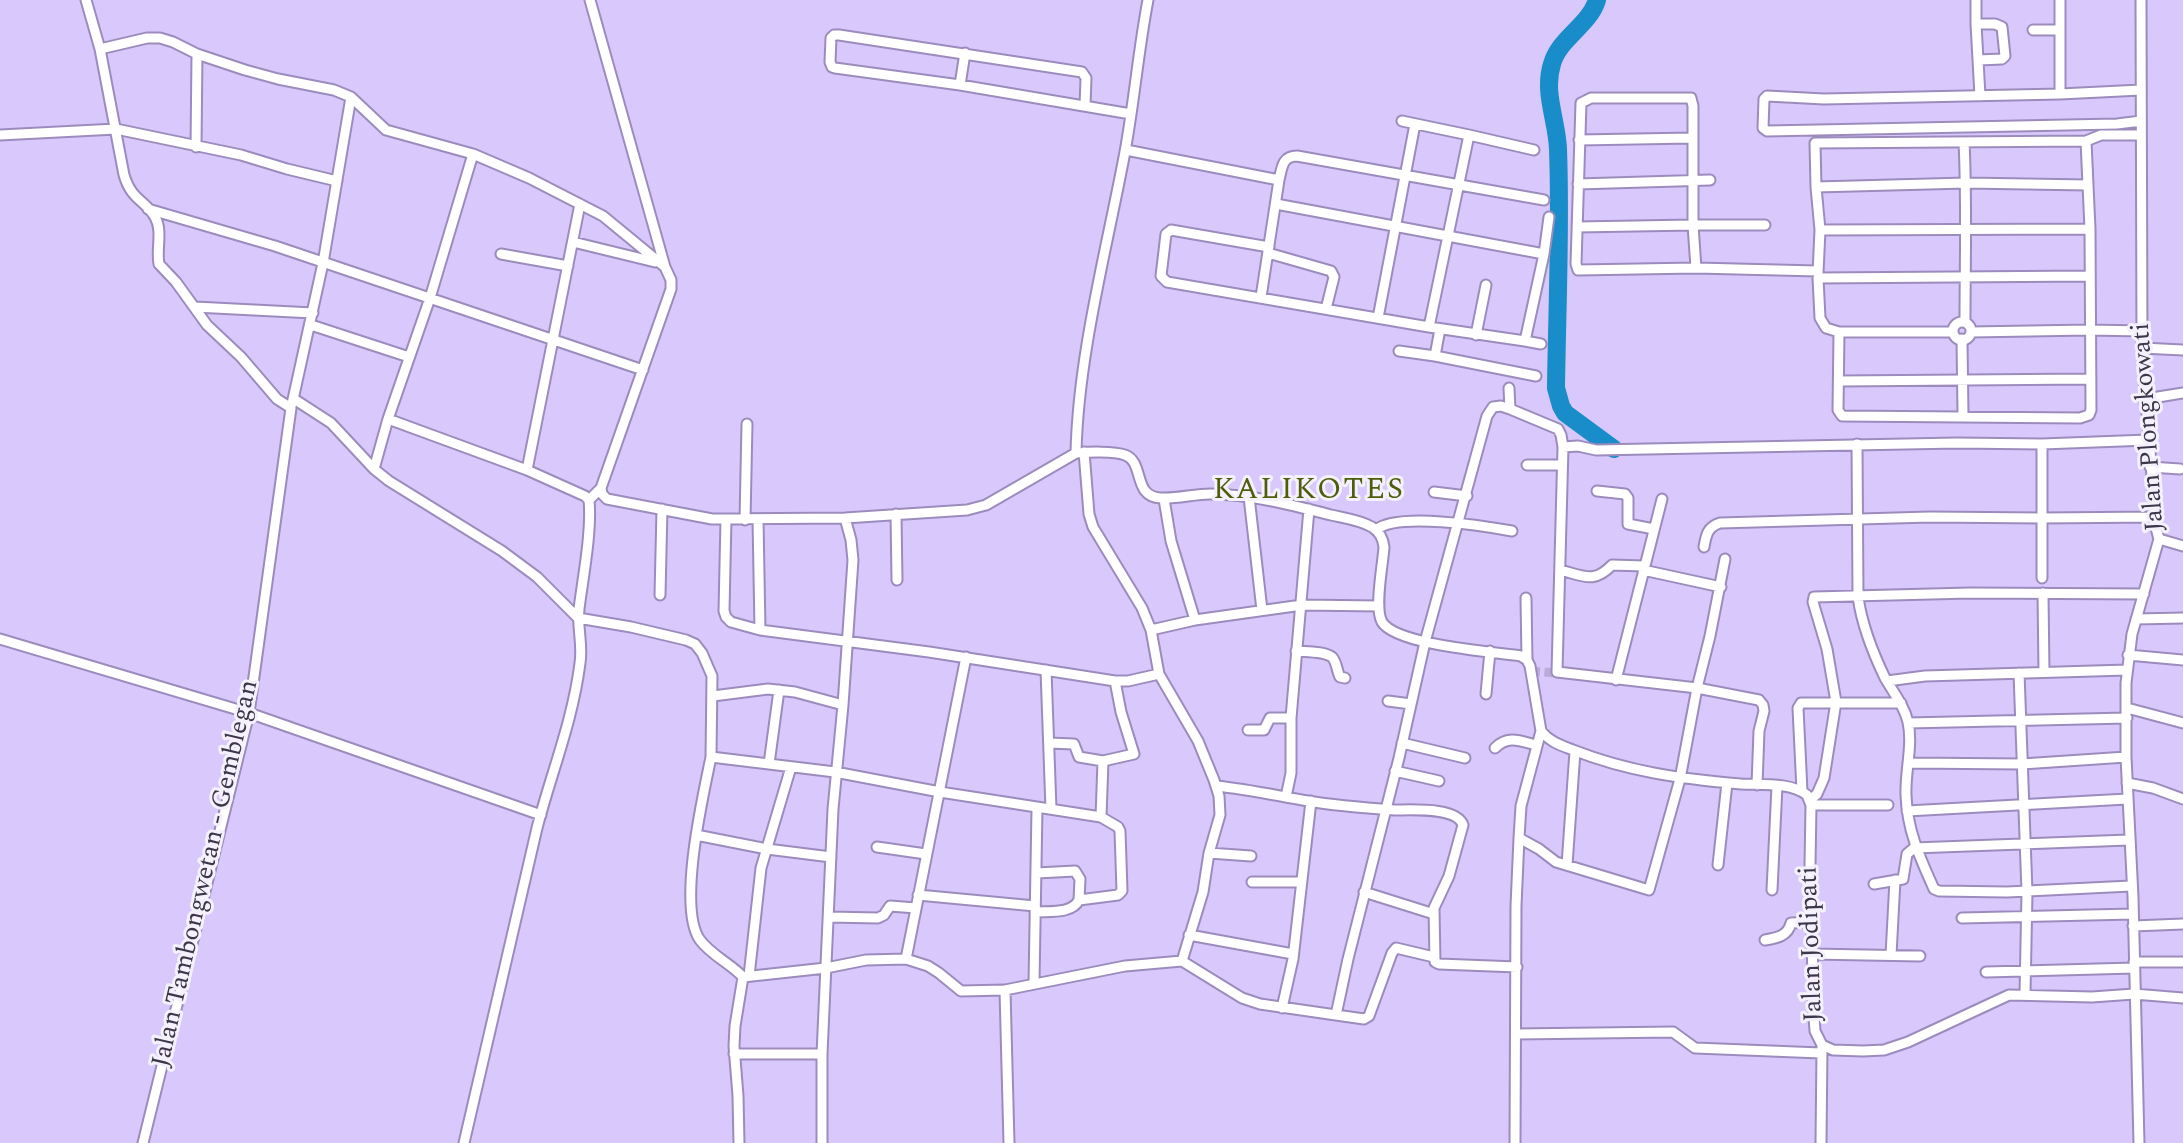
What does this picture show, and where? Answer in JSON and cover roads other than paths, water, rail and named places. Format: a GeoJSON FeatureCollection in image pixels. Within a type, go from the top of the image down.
{"type":"FeatureCollection","features":[{"type":"Feature","properties":{"kind":"street"},"geometry":{"type":"LineString","coordinates":[[86,0],[100,49],[128,187],[157,224],[159,264],[207,325],[241,357],[277,399],[331,423],[389,481],[516,561],[537,577],[578,618],[631,627],[695,644],[709,665],[713,696],[711,757],[692,863],[696,931],[701,941],[746,976],[826,968],[866,960],[906,959],[928,966],[961,991],[1005,990],[1125,966],[1182,961],[1242,998],[1260,1004],[1364,1019],[1371,1014],[1396,948],[1434,957]]}},
{"type":"Feature","properties":{"kind":"street"},"geometry":{"type":"LineString","coordinates":[[464,1143],[541,815],[559,757],[581,662],[578,618],[589,500],[601,488],[671,289],[671,280],[662,265],[590,0]]}},
{"type":"Feature","properties":{"kind":"street"},"geometry":{"type":"LineString","coordinates":[[1148,0],[1126,150],[1079,407],[1080,453],[1093,527],[1138,601],[1151,630],[1159,674],[1189,723],[1216,786],[1220,815],[1209,853],[1203,892],[1182,961]]}},
{"type":"Feature","properties":{"kind":"street"},"geometry":{"type":"LineString","coordinates":[[1976,0],[1980,96]]}},
{"type":"Feature","properties":{"kind":"street"},"geometry":{"type":"LineString","coordinates":[[2060,0],[2060,94]]}},
{"type":"Feature","properties":{"kind":"street","name":"Jalan Plongkowati"},"geometry":{"type":"LineString","coordinates":[[2139,1143],[2127,799],[2127,670],[2136,619],[2159,539],[2150,467],[2142,348],[2141,0]]}},
{"type":"Feature","properties":{"kind":"street"},"geometry":{"type":"LineString","coordinates":[[1976,24],[2001,25],[2005,56],[2002,59],[1978,60]]}},
{"type":"Feature","properties":{"kind":"street"},"geometry":{"type":"LineString","coordinates":[[2033,30],[2059,30]]}},
{"type":"Feature","properties":{"kind":"street"},"geometry":{"type":"LineString","coordinates":[[1085,106],[1086,78],[1082,72],[839,35],[831,38],[830,62],[835,68],[1131,114]]}},
{"type":"Feature","properties":{"kind":"street"},"geometry":{"type":"LineString","coordinates":[[100,49],[160,38],[245,70],[334,90],[351,97],[386,130],[473,154],[580,204],[619,228],[662,265]]}},
{"type":"Feature","properties":{"kind":"street"},"geometry":{"type":"LineString","coordinates":[[960,85],[965,53]]}},
{"type":"Feature","properties":{"kind":"street"},"geometry":{"type":"LineString","coordinates":[[196,147],[197,54]]}},
{"type":"Feature","properties":{"kind":"street"},"geometry":{"type":"LineString","coordinates":[[2141,90],[1824,99],[1767,96],[1763,102],[1763,128],[1767,131],[2141,121]]}},
{"type":"Feature","properties":{"kind":"street","name":"Jalan Tambongwetan - Gemblegan"},"geometry":{"type":"LineString","coordinates":[[143,1143],[249,713],[293,404],[323,263],[351,97]]}},
{"type":"Feature","properties":{"kind":"street"},"geometry":{"type":"LineString","coordinates":[[1696,268],[1692,100],[1689,97],[1585,100],[1580,106],[1579,140],[1576,266],[1580,271],[1696,268],[1815,273],[2090,276]]}},
{"type":"Feature","properties":{"kind":"street"},"geometry":{"type":"LineString","coordinates":[[1402,121],[1534,150]]}},
{"type":"Feature","properties":{"kind":"street"},"geometry":{"type":"LineString","coordinates":[[1378,318],[1415,124]]}},
{"type":"Feature","properties":{"kind":"street"},"geometry":{"type":"LineString","coordinates":[[0,135],[116,129],[241,155],[337,181]]}},
{"type":"Feature","properties":{"kind":"street"},"geometry":{"type":"LineString","coordinates":[[1429,327],[1469,135]]}},
{"type":"Feature","properties":{"kind":"street"},"geometry":{"type":"LineString","coordinates":[[1953,332],[1839,332],[1826,328],[1820,318],[1815,273],[1820,230],[1815,143],[2086,141],[2101,135],[2141,135]]}},
{"type":"Feature","properties":{"kind":"street"},"geometry":{"type":"LineString","coordinates":[[1579,140],[1692,138]]}},
{"type":"Feature","properties":{"kind":"street"},"geometry":{"type":"LineString","coordinates":[[1839,332],[1838,410],[1842,416],[2089,415],[2090,229],[2086,141]]}},
{"type":"Feature","properties":{"kind":"street"},"geometry":{"type":"LineString","coordinates":[[1962,322],[1966,229],[1964,142]]}},
{"type":"Feature","properties":{"kind":"street"},"geometry":{"type":"LineString","coordinates":[[1126,150],[1279,180]]}},
{"type":"Feature","properties":{"kind":"street"},"geometry":{"type":"LineString","coordinates":[[374,469],[473,154]]}},
{"type":"Feature","properties":{"kind":"street"},"geometry":{"type":"LineString","coordinates":[[1261,297],[1279,180],[1285,159],[1292,156],[1544,200]]}},
{"type":"Feature","properties":{"kind":"street"},"geometry":{"type":"LineString","coordinates":[[1578,184],[1710,180]]}},
{"type":"Feature","properties":{"kind":"street"},"geometry":{"type":"LineString","coordinates":[[1816,187],[1966,183],[2088,185]]}},
{"type":"Feature","properties":{"kind":"street"},"geometry":{"type":"LineString","coordinates":[[527,470],[580,204]]}},
{"type":"Feature","properties":{"kind":"street"},"geometry":{"type":"LineString","coordinates":[[1276,204],[1544,254]]}},
{"type":"Feature","properties":{"kind":"street"},"geometry":{"type":"LineString","coordinates":[[148,209],[275,246],[643,370]]}},
{"type":"Feature","properties":{"kind":"street"},"geometry":{"type":"LineString","coordinates":[[1525,341],[1549,217]]}},
{"type":"Feature","properties":{"kind":"street"},"geometry":{"type":"LineString","coordinates":[[1577,227],[1765,225]]}},
{"type":"Feature","properties":{"kind":"street"},"geometry":{"type":"LineString","coordinates":[[1820,230],[2090,229]]}},
{"type":"Feature","properties":{"kind":"street"},"geometry":{"type":"LineString","coordinates":[[1326,309],[1334,277],[1331,271],[1269,250],[1171,230],[1166,234],[1161,273],[1164,281],[1440,329],[1541,344]]}},
{"type":"Feature","properties":{"kind":"street"},"geometry":{"type":"LineString","coordinates":[[573,242],[662,265]]}},
{"type":"Feature","properties":{"kind":"street"},"geometry":{"type":"LineString","coordinates":[[501,254],[568,266]]}},
{"type":"Feature","properties":{"kind":"street"},"geometry":{"type":"LineString","coordinates":[[1476,335],[1486,285]]}},
{"type":"Feature","properties":{"kind":"street"},"geometry":{"type":"LineString","coordinates":[[195,307],[313,313]]}},
{"type":"Feature","properties":{"kind":"street"},"geometry":{"type":"LineString","coordinates":[[1962,322],[1970,326],[1971,332],[1967,338],[1955,337],[1953,332],[1955,325],[1962,322]]}},
{"type":"Feature","properties":{"kind":"street"},"geometry":{"type":"LineString","coordinates":[[311,325],[409,357]]}},
{"type":"Feature","properties":{"kind":"street"},"geometry":{"type":"LineString","coordinates":[[1435,356],[1440,329]]}},
{"type":"Feature","properties":{"kind":"street"},"geometry":{"type":"LineString","coordinates":[[1971,332],[2143,331]]}},
{"type":"Feature","properties":{"kind":"street"},"geometry":{"type":"LineString","coordinates":[[1962,339],[1963,416]]}},
{"type":"Feature","properties":{"kind":"street"},"geometry":{"type":"LineString","coordinates":[[2142,348],[2183,350]]}},
{"type":"Feature","properties":{"kind":"street"},"geometry":{"type":"LineString","coordinates":[[1399,351],[1536,376]]}},
{"type":"Feature","properties":{"kind":"street"},"geometry":{"type":"LineString","coordinates":[[1839,381],[2090,379]]}},
{"type":"Feature","properties":{"kind":"street"},"geometry":{"type":"LineString","coordinates":[[1509,388],[1510,409]]}},
{"type":"Feature","properties":{"kind":"street"},"geometry":{"type":"LineString","coordinates":[[2145,403],[2158,397],[2183,393]]}},
{"type":"Feature","properties":{"kind":"street"},"geometry":{"type":"LineString","coordinates":[[1336,1015],[1425,642],[1490,410],[1497,405],[1558,429],[1561,435],[1557,672],[1697,688],[1762,702],[1764,711],[1759,731],[1757,785]]}},
{"type":"Feature","properties":{"kind":"street"},"geometry":{"type":"LineString","coordinates":[[388,419],[527,470],[589,500]]}},
{"type":"Feature","properties":{"kind":"street"},"geometry":{"type":"LineString","coordinates":[[745,520],[747,424]]}},
{"type":"Feature","properties":{"kind":"street"},"geometry":{"type":"LineString","coordinates":[[1563,447],[1596,450],[2148,440]]}},
{"type":"Feature","properties":{"kind":"street"},"geometry":{"type":"LineString","coordinates":[[1857,444],[1858,597],[1866,633],[1908,723],[1906,792],[1913,848],[1937,890],[2027,892],[2131,886]]}},
{"type":"Feature","properties":{"kind":"street"},"geometry":{"type":"LineString","coordinates":[[2042,444],[2042,578]]}},
{"type":"Feature","properties":{"kind":"street"},"geometry":{"type":"LineString","coordinates":[[601,488],[607,499],[700,518],[845,518],[977,509],[1080,453],[1120,454],[1129,456],[1135,463],[1143,488],[1151,495],[1164,499],[1209,494],[1249,497],[1309,509],[1376,530],[1383,539],[1384,547],[1379,606],[1385,625],[1425,642],[1521,656],[1527,660]]}},
{"type":"Feature","properties":{"kind":"street"},"geometry":{"type":"LineString","coordinates":[[1527,465],[1562,465]]}},
{"type":"Feature","properties":{"kind":"street"},"geometry":{"type":"LineString","coordinates":[[2150,467],[2180,469]]}},
{"type":"Feature","properties":{"kind":"street"},"geometry":{"type":"LineString","coordinates":[[1597,491],[1625,494],[1628,498],[1627,523],[1654,529]]}},
{"type":"Feature","properties":{"kind":"street"},"geometry":{"type":"LineString","coordinates":[[1434,492],[1467,496]]}},
{"type":"Feature","properties":{"kind":"street"},"geometry":{"type":"LineString","coordinates":[[1249,497],[1262,610]]}},
{"type":"Feature","properties":{"kind":"street"},"geometry":{"type":"LineString","coordinates":[[1164,499],[1171,541],[1195,620]]}},
{"type":"Feature","properties":{"kind":"street"},"geometry":{"type":"LineString","coordinates":[[1616,680],[1662,499]]}},
{"type":"Feature","properties":{"kind":"street"},"geometry":{"type":"LineString","coordinates":[[660,595],[662,509]]}},
{"type":"Feature","properties":{"kind":"street"},"geometry":{"type":"LineString","coordinates":[[1286,797],[1291,773],[1291,718],[1309,509]]}},
{"type":"Feature","properties":{"kind":"street"},"geometry":{"type":"LineString","coordinates":[[896,514],[897,580]]}},
{"type":"Feature","properties":{"kind":"street"},"geometry":{"type":"LineString","coordinates":[[1704,547],[1709,530],[1720,523],[1858,518],[2155,517]]}},
{"type":"Feature","properties":{"kind":"street"},"geometry":{"type":"LineString","coordinates":[[822,1143],[822,1054],[835,772],[853,560],[845,518]]}},
{"type":"Feature","properties":{"kind":"street"},"geometry":{"type":"LineString","coordinates":[[726,519],[724,611],[731,622],[760,630],[966,657],[1115,681],[1159,674]]}},
{"type":"Feature","properties":{"kind":"street"},"geometry":{"type":"LineString","coordinates":[[758,519],[760,630]]}},
{"type":"Feature","properties":{"kind":"street"},"geometry":{"type":"LineString","coordinates":[[1376,530],[1394,522],[1459,524],[1512,531]]}},
{"type":"Feature","properties":{"kind":"street"},"geometry":{"type":"LineString","coordinates":[[2159,539],[2183,546]]}},
{"type":"Feature","properties":{"kind":"street"},"geometry":{"type":"LineString","coordinates":[[1519,838],[1551,860],[1649,890],[1680,779],[1725,559]]}},
{"type":"Feature","properties":{"kind":"street"},"geometry":{"type":"LineString","coordinates":[[1560,570],[1594,577],[1618,563],[1721,587]]}},
{"type":"Feature","properties":{"kind":"street"},"geometry":{"type":"LineString","coordinates":[[2043,593],[2044,672]]}},
{"type":"Feature","properties":{"kind":"street"},"geometry":{"type":"LineString","coordinates":[[1810,802],[1824,778],[1836,702],[1827,649],[1813,598],[1918,594],[2144,594]]}},
{"type":"Feature","properties":{"kind":"street"},"geometry":{"type":"LineString","coordinates":[[1515,1143],[1521,806],[1541,731],[1527,660],[1526,598]]}},
{"type":"Feature","properties":{"kind":"street"},"geometry":{"type":"LineString","coordinates":[[1151,630],[1195,620],[1302,605],[1379,606]]}},
{"type":"Feature","properties":{"kind":"street"},"geometry":{"type":"LineString","coordinates":[[2136,619],[2183,618]]}},
{"type":"Feature","properties":{"kind":"street"},"geometry":{"type":"LineString","coordinates":[[0,639],[249,713],[541,815]]}},
{"type":"Feature","properties":{"kind":"street"},"geometry":{"type":"LineString","coordinates":[[1296,651],[1332,657],[1340,677],[1345,678]]}},
{"type":"Feature","properties":{"kind":"street"},"geometry":{"type":"LineString","coordinates":[[1486,694],[1490,651]]}},
{"type":"Feature","properties":{"kind":"street"},"geometry":{"type":"LineString","coordinates":[[2128,655],[2183,660]]}},
{"type":"Feature","properties":{"kind":"street"},"geometry":{"type":"LineString","coordinates":[[906,959],[966,657]]}},
{"type":"Feature","properties":{"kind":"street"},"geometry":{"type":"LineString","coordinates":[[1046,670],[1051,809]]}},
{"type":"Feature","properties":{"kind":"street"},"geometry":{"type":"LineString","coordinates":[[1887,681],[1925,676],[2127,670]]}},
{"type":"Feature","properties":{"kind":"street"},"geometry":{"type":"LineString","coordinates":[[2019,673],[2027,892],[2025,994]]}},
{"type":"Feature","properties":{"kind":"street"},"geometry":{"type":"LineString","coordinates":[[1049,743],[1074,744],[1079,757],[1103,761],[1134,754],[1115,681]]}},
{"type":"Feature","properties":{"kind":"street"},"geometry":{"type":"LineString","coordinates":[[713,696],[755,689],[779,690],[843,705]]}},
{"type":"Feature","properties":{"kind":"street"},"geometry":{"type":"LineString","coordinates":[[769,764],[779,690]]}},
{"type":"Feature","properties":{"kind":"street"},"geometry":{"type":"LineString","coordinates":[[1388,701],[1411,704]]}},
{"type":"Feature","properties":{"kind":"street"},"geometry":{"type":"LineString","coordinates":[[1810,802],[1802,791],[1798,708],[1801,703],[1901,703]]}},
{"type":"Feature","properties":{"kind":"street"},"geometry":{"type":"LineString","coordinates":[[1908,723],[2019,721],[2127,713],[2183,723]]}},
{"type":"Feature","properties":{"kind":"street"},"geometry":{"type":"LineString","coordinates":[[1248,730],[1264,730],[1270,718],[1291,718]]}},
{"type":"Feature","properties":{"kind":"street"},"geometry":{"type":"LineString","coordinates":[[1541,731],[1550,740],[1575,751],[1628,768],[1680,779],[1777,786],[1802,791]]}},
{"type":"Feature","properties":{"kind":"street"},"geometry":{"type":"LineString","coordinates":[[1495,748],[1511,739],[1536,745]]}},
{"type":"Feature","properties":{"kind":"street"},"geometry":{"type":"LineString","coordinates":[[1402,743],[1465,758]]}},
{"type":"Feature","properties":{"kind":"street"},"geometry":{"type":"LineString","coordinates":[[1567,865],[1575,751]]}},
{"type":"Feature","properties":{"kind":"street"},"geometry":{"type":"LineString","coordinates":[[711,757],[835,772],[1101,817],[1118,827],[1121,835],[1122,891],[1118,895],[1079,900]]}},
{"type":"Feature","properties":{"kind":"street"},"geometry":{"type":"LineString","coordinates":[[1909,763],[2022,764],[2126,757]]}},
{"type":"Feature","properties":{"kind":"street"},"geometry":{"type":"LineString","coordinates":[[1101,817],[1103,761]]}},
{"type":"Feature","properties":{"kind":"street"},"geometry":{"type":"LineString","coordinates":[[739,1143],[735,1026],[746,976],[761,868],[791,767]]}},
{"type":"Feature","properties":{"kind":"street"},"geometry":{"type":"LineString","coordinates":[[1395,771],[1439,781]]}},
{"type":"Feature","properties":{"kind":"street"},"geometry":{"type":"LineString","coordinates":[[1718,865],[1727,783]]}},
{"type":"Feature","properties":{"kind":"street"},"geometry":{"type":"LineString","coordinates":[[2127,783],[2183,799]]}},
{"type":"Feature","properties":{"kind":"street"},"geometry":{"type":"LineString","coordinates":[[1216,786],[1311,801],[1458,816],[1463,825],[1449,876],[1435,903],[1435,962],[1517,967]]}},
{"type":"Feature","properties":{"kind":"street"},"geometry":{"type":"LineString","coordinates":[[1772,890],[1777,786]]}},
{"type":"Feature","properties":{"kind":"street"},"geometry":{"type":"LineString","coordinates":[[1907,811],[2127,799]]}},
{"type":"Feature","properties":{"kind":"street"},"geometry":{"type":"LineString","coordinates":[[1282,1008],[1293,954],[1311,801]]}},
{"type":"Feature","properties":{"kind":"street"},"geometry":{"type":"LineString","coordinates":[[1810,802],[1888,805]]}},
{"type":"Feature","properties":{"kind":"street","name":"Jalan Jodipati"},"geometry":{"type":"LineString","coordinates":[[1810,802],[1815,1031],[1822,1049],[1884,1050],[2009,995],[2092,997],[2134,994],[2183,998]]}},
{"type":"Feature","properties":{"kind":"street"},"geometry":{"type":"LineString","coordinates":[[1034,983],[1037,808]]}},
{"type":"Feature","properties":{"kind":"street"},"geometry":{"type":"LineString","coordinates":[[696,835],[831,857]]}},
{"type":"Feature","properties":{"kind":"street"},"geometry":{"type":"LineString","coordinates":[[1874,884],[1903,879],[1907,854],[1913,848],[2129,840]]}},
{"type":"Feature","properties":{"kind":"street"},"geometry":{"type":"LineString","coordinates":[[877,847],[926,854]]}},
{"type":"Feature","properties":{"kind":"street"},"geometry":{"type":"LineString","coordinates":[[1209,853],[1251,856]]}},
{"type":"Feature","properties":{"kind":"street"},"geometry":{"type":"LineString","coordinates":[[918,895],[1035,909],[1070,909],[1077,905],[1080,879],[1075,871],[1037,873]]}},
{"type":"Feature","properties":{"kind":"street"},"geometry":{"type":"LineString","coordinates":[[1891,955],[1895,880]]}},
{"type":"Feature","properties":{"kind":"street"},"geometry":{"type":"LineString","coordinates":[[1252,882],[1300,882]]}},
{"type":"Feature","properties":{"kind":"street"},"geometry":{"type":"LineString","coordinates":[[1364,892],[1434,914]]}},
{"type":"Feature","properties":{"kind":"street"},"geometry":{"type":"LineString","coordinates":[[829,917],[878,918],[890,906],[916,908]]}},
{"type":"Feature","properties":{"kind":"street"},"geometry":{"type":"LineString","coordinates":[[1962,918],[2133,914]]}},
{"type":"Feature","properties":{"kind":"street"},"geometry":{"type":"LineString","coordinates":[[1765,940],[1783,935],[1794,923],[1812,922]]}},
{"type":"Feature","properties":{"kind":"street"},"geometry":{"type":"LineString","coordinates":[[2133,926],[2183,924]]}},
{"type":"Feature","properties":{"kind":"street"},"geometry":{"type":"LineString","coordinates":[[1189,935],[1293,954]]}},
{"type":"Feature","properties":{"kind":"street"},"geometry":{"type":"LineString","coordinates":[[1812,954],[1920,956]]}},
{"type":"Feature","properties":{"kind":"street"},"geometry":{"type":"LineString","coordinates":[[1986,972],[2183,962]]}},
{"type":"Feature","properties":{"kind":"street"},"geometry":{"type":"LineString","coordinates":[[1005,990],[1009,1143]]}},
{"type":"Feature","properties":{"kind":"street"},"geometry":{"type":"LineString","coordinates":[[1516,1034],[1673,1032],[1695,1048],[1822,1049],[1821,1143]]}},
{"type":"Feature","properties":{"kind":"street"},"geometry":{"type":"LineString","coordinates":[[734,1054],[822,1054]]}},
{"type":"Feature","properties":{"kind":"waterway"},"geometry":{"type":"LineString","coordinates":[[1597,0],[1588,17],[1561,47],[1550,75],[1559,179],[1556,388],[1565,413],[1614,449]]}},
{"type":"Feature","properties":{"kind":"tunnel"},"geometry":{"type":"LineString","coordinates":[[1531,671],[1558,673]]}},
{"type":"Feature","properties":{"kind":"district","name":"KALIKOTES"},"geometry":{"type":"Point","coordinates":[1309,492]}}]}
